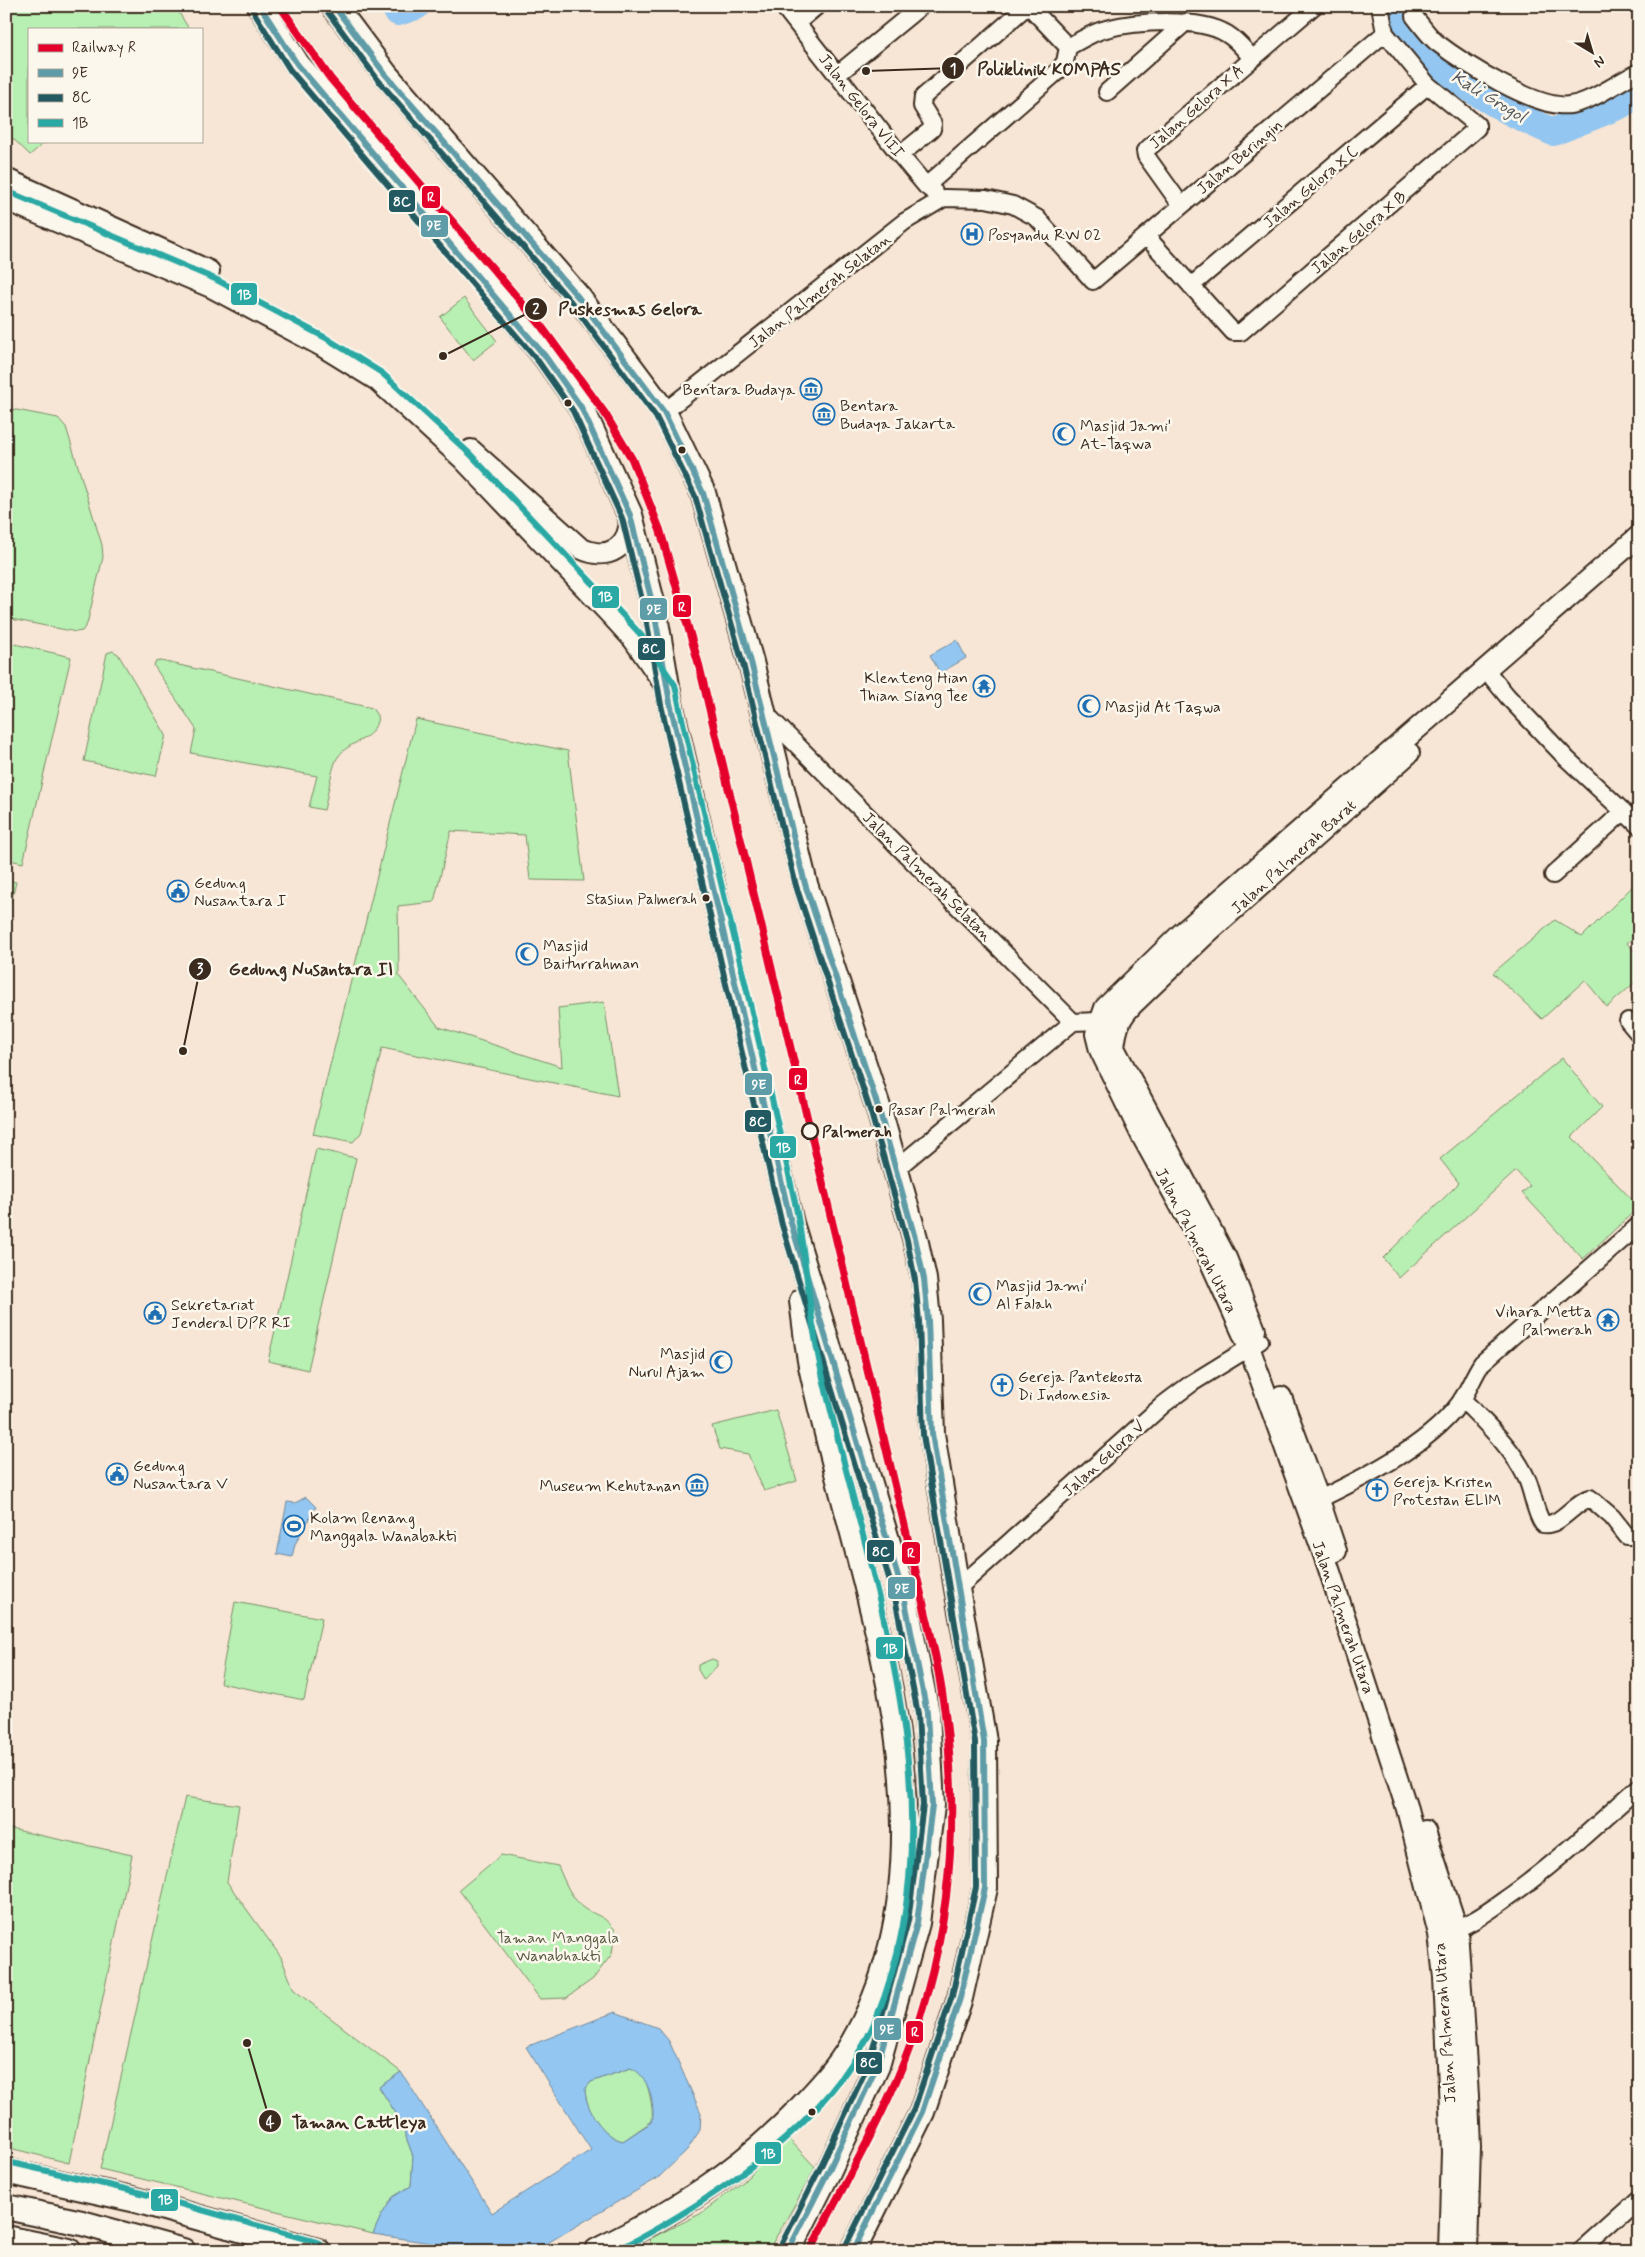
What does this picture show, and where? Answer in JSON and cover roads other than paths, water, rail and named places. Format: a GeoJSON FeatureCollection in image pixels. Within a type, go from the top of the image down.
{"type":"FeatureCollection","features":[{"type":"Feature","properties":{"kind":"highway"},"geometry":{"type":"LineString","coordinates":[[260,6],[297,64],[545,356],[581,408],[630,516],[654,610],[667,688],[791,1223],[904,1596],[927,1713],[932,1805],[877,2066],[828,2172],[788,2251]]}},
{"type":"Feature","properties":{"kind":"highway"},"geometry":{"type":"LineString","coordinates":[[334,6],[385,74],[578,297],[664,412],[703,493],[764,712],[805,884],[897,1168],[924,1280],[932,1434],[984,1741],[985,1888],[960,1998],[922,2112],[853,2251]]}},
{"type":"Feature","properties":{"kind":"highway"},"geometry":{"type":"LineString","coordinates":[[597,2251],[665,2216],[715,2183],[769,2139],[814,2094],[838,2067],[866,2020],[908,1918],[902,1879],[903,1807],[895,1721],[883,1653],[811,1364],[791,1223]]}},
{"type":"Feature","properties":{"kind":"highway"},"geometry":{"type":"LineString","coordinates":[[6,2172],[132,2199],[318,2251]]}},
{"type":"Feature","properties":{"kind":"highway"},"geometry":{"type":"LineString","coordinates":[[6,2207],[82,2223],[183,2251]]}},
{"type":"Feature","properties":{"kind":"highway"},"geometry":{"type":"LineString","coordinates":[[6,2238],[69,2251]]}},
{"type":"Feature","properties":{"kind":"main road"},"geometry":{"type":"LineString","coordinates":[[6,179],[209,271],[329,336],[384,372],[580,548],[592,554],[605,553],[616,549],[625,541],[630,530],[630,516]]}},
{"type":"Feature","properties":{"kind":"main road"},"geometry":{"type":"LineString","coordinates":[[6,200],[211,287],[322,346],[377,380],[464,460],[612,616],[634,640],[667,688]]}},
{"type":"Feature","properties":{"kind":"main road","name":"Jalan Palmerah Barat"},"geometry":{"type":"LineString","coordinates":[[1114,1048],[1116,1028],[1122,1016],[1132,1004],[1639,536]]}},
{"type":"Feature","properties":{"kind":"main road","name":"Jalan Palmerah Barat"},"geometry":{"type":"LineString","coordinates":[[1099,1021],[1105,1008],[1182,933],[1489,674],[1639,552]]}},
{"type":"Feature","properties":{"kind":"main road","name":"Jalan Palmerah Utara"},"geometry":{"type":"LineString","coordinates":[[1099,1021],[1096,1034],[1100,1050],[1148,1132]]}},
{"type":"Feature","properties":{"kind":"main road","name":"Jalan Palmerah Utara"},"geometry":{"type":"LineString","coordinates":[[1114,1048],[1148,1132],[1255,1344],[1348,1608],[1397,1761],[1407,1810],[1448,1932],[1457,2058],[1470,2148],[1467,2251]]}},
{"type":"Feature","properties":{"kind":"main road","name":"Jalan Palmerah Utara"},"geometry":{"type":"LineString","coordinates":[[1448,2251],[1457,2058]]}},
{"type":"Feature","properties":{"kind":"street","name":"Jalan Gelora VIII"},"geometry":{"type":"LineString","coordinates":[[783,6],[798,22],[900,155],[926,186],[944,198]]}},
{"type":"Feature","properties":{"kind":"street"},"geometry":{"type":"LineString","coordinates":[[798,22],[817,6]]}},
{"type":"Feature","properties":{"kind":"street"},"geometry":{"type":"LineString","coordinates":[[838,74],[921,6]]}},
{"type":"Feature","properties":{"kind":"street"},"geometry":{"type":"LineString","coordinates":[[900,155],[932,129],[933,124],[922,106],[923,97],[1028,6],[1068,47],[1065,62],[1058,71],[926,186]]}},
{"type":"Feature","properties":{"kind":"street","name":"Jalan Gelora X A"},"geometry":{"type":"LineString","coordinates":[[1181,205],[1146,156],[1145,151],[1314,6]]}},
{"type":"Feature","properties":{"kind":"street"},"geometry":{"type":"LineString","coordinates":[[1380,6],[1385,33]]}},
{"type":"Feature","properties":{"kind":"street"},"geometry":{"type":"LineString","coordinates":[[1414,16],[1435,41],[1462,60],[1504,84],[1548,103],[1572,104],[1594,96],[1639,72]]}},
{"type":"Feature","properties":{"kind":"street"},"geometry":{"type":"LineString","coordinates":[[1108,92],[1186,22]]}},
{"type":"Feature","properties":{"kind":"street","name":"Jalan Gelora X A"},"geometry":{"type":"LineString","coordinates":[[1068,47],[1106,29],[1147,23],[1186,22],[1225,32],[1252,58]]}},
{"type":"Feature","properties":{"kind":"street","name":"Jalan Gelora X B"},"geometry":{"type":"LineString","coordinates":[[1146,236],[1233,332],[1241,332],[1475,133],[1477,125],[1428,85],[1385,33]]}},
{"type":"Feature","properties":{"kind":"street","name":"Jalan Beringin"},"geometry":{"type":"LineString","coordinates":[[944,198],[986,199],[1013,205],[1037,218],[1094,281],[1385,33]]}},
{"type":"Feature","properties":{"kind":"street","name":"Jalan Gelora X C"},"geometry":{"type":"LineString","coordinates":[[1191,286],[1428,85]]}},
{"type":"Feature","properties":{"kind":"street","name":"Jalan Palmerah Selatan"},"geometry":{"type":"LineString","coordinates":[[664,412],[904,222],[944,198]]}},
{"type":"Feature","properties":{"kind":"street"},"geometry":{"type":"LineString","coordinates":[[1489,674],[1508,697],[1639,826]]}},
{"type":"Feature","properties":{"kind":"street","name":"Jalan Palmerah Selatan"},"geometry":{"type":"LineString","coordinates":[[764,712],[1073,1022]]}},
{"type":"Feature","properties":{"kind":"street"},"geometry":{"type":"LineString","coordinates":[[1553,875],[1623,812]]}},
{"type":"Feature","properties":{"kind":"street"},"geometry":{"type":"LineString","coordinates":[[897,1168],[1073,1022],[1099,1021]]}},
{"type":"Feature","properties":{"kind":"street"},"geometry":{"type":"LineString","coordinates":[[1628,1021],[1639,1034]]}},
{"type":"Feature","properties":{"kind":"street"},"geometry":{"type":"LineString","coordinates":[[1312,1503],[1427,1438],[1449,1416],[1462,1399],[1482,1364],[1639,1225]]}},
{"type":"Feature","properties":{"kind":"street","name":"Jalan Gelora V"},"geometry":{"type":"LineString","coordinates":[[957,1589],[1164,1404],[1192,1383],[1255,1344]]}},
{"type":"Feature","properties":{"kind":"street"},"geometry":{"type":"LineString","coordinates":[[1462,1399],[1512,1454],[1527,1478],[1543,1524],[1548,1524],[1558,1519],[1590,1498],[1612,1518],[1627,1536],[1639,1536]]}},
{"type":"Feature","properties":{"kind":"street"},"geometry":{"type":"LineString","coordinates":[[1448,1932],[1490,1910],[1540,1875],[1639,1787]]}},
{"type":"Feature","properties":{"kind":"street"},"geometry":{"type":"LineString","coordinates":[[1580,2251],[1639,2198]]}},
{"type":"Feature","properties":{"kind":"water"},"geometry":{"type":"Polygon","coordinates":[[[6,423],[12,436],[6,448],[6,423]]]}},
{"type":"Feature","properties":{"kind":"water"},"geometry":{"type":"Polygon","coordinates":[[[957,640],[966,658],[940,673],[930,655],[957,640]]]}},
{"type":"Feature","properties":{"kind":"water","name":"Kolam Renang Manggala Wanabakti"},"geometry":{"type":"Polygon","coordinates":[[[306,1497],[316,1507],[295,1544],[292,1557],[277,1554],[287,1502],[295,1503],[306,1497]]]}},
{"type":"Feature","properties":{"kind":"water"},"geometry":{"type":"Polygon","coordinates":[[[615,2012],[658,2028],[669,2041],[701,2113],[700,2130],[687,2150],[658,2178],[534,2251],[481,2251],[373,2234],[381,2216],[393,2197],[411,2186],[413,2156],[399,2118],[379,2087],[401,2072],[492,2213],[591,2150],[526,2047],[615,2012]],[[630,2068],[591,2082],[585,2089],[588,2105],[596,2121],[609,2134],[623,2141],[652,2122],[652,2099],[642,2076],[630,2068]]]}},
{"type":"Feature","properties":{"kind":"waterway","name":"Kali Grogol"},"geometry":{"type":"LineString","coordinates":[[394,6],[398,12],[416,6]]}},
{"type":"Feature","properties":{"kind":"waterway","name":"Kali Grogol"},"geometry":{"type":"LineString","coordinates":[[1387,6],[1416,44],[1450,75],[1493,102],[1553,132],[1618,106],[1639,94]]}},
{"type":"Feature","properties":{"kind":"rail line","name":"R"},"geometry":{"type":"LineString","coordinates":[[280,6],[330,78],[539,323],[604,412],[632,459],[660,530],[699,665],[931,1636],[942,1689],[951,1797],[950,1851],[945,1904],[936,1958],[922,2010],[894,2086],[810,2251]]}},
{"type":"Feature","properties":{"kind":"place","name":"Poliklinik KOMPAS"},"geometry":{"type":"Point","coordinates":[866,71]}},
{"type":"Feature","properties":{"kind":"place","name":"Posyandu RW 02"},"geometry":{"type":"Point","coordinates":[972,234]}},
{"type":"Feature","properties":{"kind":"place","name":"Puskesmas Gelora"},"geometry":{"type":"Point","coordinates":[443,356]}},
{"type":"Feature","properties":{"kind":"place","name":"Bentara Budaya"},"geometry":{"type":"Point","coordinates":[811,389]}},
{"type":"Feature","properties":{"kind":"place","name":"Bentara Budaya Jakarta"},"geometry":{"type":"Point","coordinates":[824,414]}},
{"type":"Feature","properties":{"kind":"place","name":"Masjid Jami' At-Taqwa"},"geometry":{"type":"Point","coordinates":[1064,434]}},
{"type":"Feature","properties":{"kind":"place","name":"Klenteng Hian Thian Siang Tee"},"geometry":{"type":"Point","coordinates":[984,686]}},
{"type":"Feature","properties":{"kind":"place","name":"Masjid At Taqwa"},"geometry":{"type":"Point","coordinates":[1089,706]}},
{"type":"Feature","properties":{"kind":"place","name":"Gedung Nusantara I"},"geometry":{"type":"Point","coordinates":[178,891]}},
{"type":"Feature","properties":{"kind":"place","name":"Stasiun Palmerah"},"geometry":{"type":"Point","coordinates":[706,898]}},
{"type":"Feature","properties":{"kind":"place","name":"Masjid Baiturrahman"},"geometry":{"type":"Point","coordinates":[527,954]}},
{"type":"Feature","properties":{"kind":"place","name":"Gedung Nusantara II"},"geometry":{"type":"Point","coordinates":[183,1051]}},
{"type":"Feature","properties":{"kind":"place","name":"Pasar Palmerah"},"geometry":{"type":"Point","coordinates":[879,1109]}},
{"type":"Feature","properties":{"kind":"place","name":"Palmerah"},"geometry":{"type":"Point","coordinates":[810,1131]}},
{"type":"Feature","properties":{"kind":"place","name":"Masjid Jami' Al Falah"},"geometry":{"type":"Point","coordinates":[980,1294]}},
{"type":"Feature","properties":{"kind":"place","name":"Sekretariat Jenderal DPR RI"},"geometry":{"type":"Point","coordinates":[155,1313]}},
{"type":"Feature","properties":{"kind":"place","name":"Vihara Metta Palmerah"},"geometry":{"type":"Point","coordinates":[1608,1320]}},
{"type":"Feature","properties":{"kind":"place","name":"Masjid Nurul Ajam"},"geometry":{"type":"Point","coordinates":[721,1362]}},
{"type":"Feature","properties":{"kind":"place","name":"Gereja Pantekosta Di Indonesia"},"geometry":{"type":"Point","coordinates":[1002,1385]}},
{"type":"Feature","properties":{"kind":"place","name":"Gedung Nusantara V"},"geometry":{"type":"Point","coordinates":[117,1474]}},
{"type":"Feature","properties":{"kind":"place","name":"Museum Kehutanan"},"geometry":{"type":"Point","coordinates":[697,1485]}},
{"type":"Feature","properties":{"kind":"place","name":"Gereja Kristen Protestan ELIM"},"geometry":{"type":"Point","coordinates":[1377,1490]}},
{"type":"Feature","properties":{"kind":"place","name":"Kolam Renang Manggala Wanabakti"},"geometry":{"type":"Point","coordinates":[294,1526]}},
{"type":"Feature","properties":{"kind":"place","name":"Taman Cattleya"},"geometry":{"type":"Point","coordinates":[247,2043]}},
{"type":"Feature","properties":{"kind":"park label","name":"Taman Manggala Wanabhakti"},"geometry":{"type":"Point","coordinates":[558,1946]}}]}
